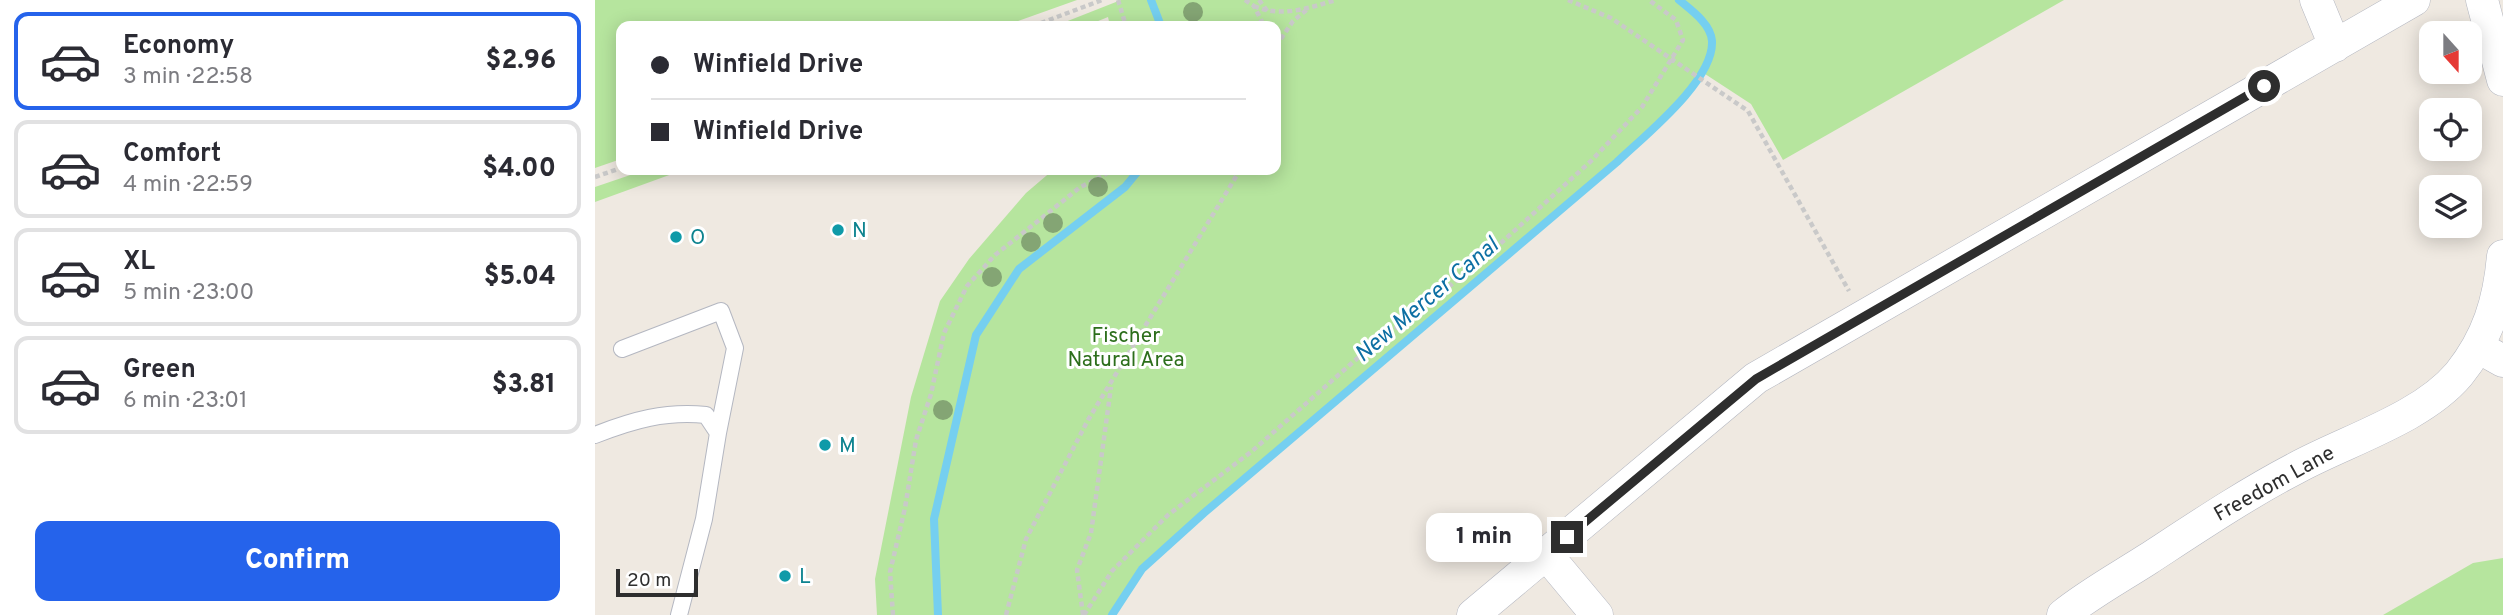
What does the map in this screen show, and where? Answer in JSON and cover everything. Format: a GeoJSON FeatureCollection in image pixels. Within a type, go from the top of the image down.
{"type":"FeatureCollection","features":[{"type":"Feature","properties":{"kind":"street"},"geometry":{"type":"LineString","coordinates":[[2316,0],[2335,46]]}},
{"type":"Feature","properties":{"kind":"street"},"geometry":{"type":"LineString","coordinates":[[1473,615],[1756,379],[1863,314],[2414,0]]}},
{"type":"Feature","properties":{"kind":"street"},"geometry":{"type":"LineString","coordinates":[[2482,0],[2503,80]]}},
{"type":"Feature","properties":{"kind":"street","name":"Freedom Lane"},"geometry":{"type":"LineString","coordinates":[[2063,615],[2218,514],[2297,467],[2421,406],[2491,354],[2491,321],[2500,294],[2503,256]]}},
{"type":"Feature","properties":{"kind":"street"},"geometry":{"type":"LineString","coordinates":[[1546,554],[1597,615]]}},
{"type":"Feature","properties":{"kind":"lane"},"geometry":{"type":"LineString","coordinates":[[622,349],[722,311],[735,348],[704,519],[680,615]]}},
{"type":"Feature","properties":{"kind":"lane"},"geometry":{"type":"LineString","coordinates":[[595,435],[639,418],[678,412],[706,415],[718,433]]}},
{"type":"Feature","properties":{"kind":"path"},"geometry":{"type":"LineString","coordinates":[[1046,21],[1102,0]]}},
{"type":"Feature","properties":{"kind":"path"},"geometry":{"type":"LineString","coordinates":[[1118,0],[1124,21]]}},
{"type":"Feature","properties":{"kind":"path"},"geometry":{"type":"LineString","coordinates":[[1245,0],[1268,13],[1336,0]]}},
{"type":"Feature","properties":{"kind":"path"},"geometry":{"type":"LineString","coordinates":[[1259,0],[1268,13]]}},
{"type":"Feature","properties":{"kind":"path"},"geometry":{"type":"LineString","coordinates":[[1568,0],[1611,18],[1748,111],[1863,314]]}},
{"type":"Feature","properties":{"kind":"path"},"geometry":{"type":"LineString","coordinates":[[1083,615],[1112,571],[1168,515],[1251,452],[1360,356],[1479,262],[1591,161],[1642,107],[1682,40],[1676,20],[1649,0]]}},
{"type":"Feature","properties":{"kind":"path"},"geometry":{"type":"LineString","coordinates":[[1254,6],[1262,21]]}},
{"type":"Feature","properties":{"kind":"path"},"geometry":{"type":"LineString","coordinates":[[1281,39],[1293,21],[1310,7]]}},
{"type":"Feature","properties":{"kind":"path"},"geometry":{"type":"LineString","coordinates":[[595,177],[616,170]]}},
{"type":"Feature","properties":{"kind":"path"},"geometry":{"type":"LineString","coordinates":[[893,615],[890,572],[905,508],[916,440],[931,394],[944,333],[967,286],[995,255],[1079,188],[1104,175]]}},
{"type":"Feature","properties":{"kind":"path"},"geometry":{"type":"LineString","coordinates":[[1006,615],[1026,538],[1088,420],[1237,175]]}},
{"type":"Feature","properties":{"kind":"path"},"geometry":{"type":"LineString","coordinates":[[1083,615],[1077,570],[1091,533],[1111,383]]}},
{"type":"Feature","properties":{"kind":"green space"},"geometry":{"type":"Polygon","coordinates":[[[595,0],[1077,0],[1018,21],[616,21],[616,161],[595,168],[595,0]]]}},
{"type":"Feature","properties":{"kind":"green space","name":"Fischer Natural Area"},"geometry":{"type":"Polygon","coordinates":[[[1121,0],[2064,0],[1783,160],[1751,104],[1702,72],[1677,103],[1617,162],[1142,569],[1112,615],[877,615],[875,579],[911,397],[940,301],[969,259],[1026,193],[1047,175],[1281,175],[1281,21],[1109,21],[1108,17],[1098,21],[1068,21],[1121,0]]]}},
{"type":"Feature","properties":{"kind":"green space"},"geometry":{"type":"Polygon","coordinates":[[[630,175],[669,175],[595,202],[595,187],[630,175]]]}},
{"type":"Feature","properties":{"kind":"green space"},"geometry":{"type":"Polygon","coordinates":[[[2503,558],[2503,615],[2383,615],[2473,563],[2503,558]]]}},
{"type":"Feature","properties":{"kind":"waterway"},"geometry":{"type":"LineString","coordinates":[[1151,0],[1159,21]]}},
{"type":"Feature","properties":{"kind":"waterway","name":"New Mercer Canal"},"geometry":{"type":"LineString","coordinates":[[1112,615],[1142,569],[1204,513],[1617,162],[1675,107],[1702,73],[1710,57],[1712,41],[1704,23],[1679,0]]}},
{"type":"Feature","properties":{"kind":"waterway"},"geometry":{"type":"LineString","coordinates":[[938,615],[934,519],[976,335],[1019,269],[1125,187],[1135,175]]}},
{"type":"Feature","properties":{"kind":"place","name":"N"},"geometry":{"type":"Point","coordinates":[838,230]}},
{"type":"Feature","properties":{"kind":"place","name":"O"},"geometry":{"type":"Point","coordinates":[676,237]}},
{"type":"Feature","properties":{"kind":"place","name":"M"},"geometry":{"type":"Point","coordinates":[825,445]}},
{"type":"Feature","properties":{"kind":"place","name":"L"},"geometry":{"type":"Point","coordinates":[785,576]}},
{"type":"Feature","properties":{"kind":"route"},"geometry":{"type":"LineString","coordinates":[[1567,537],[1756,379],[1863,314],[2264,86]]}}]}
